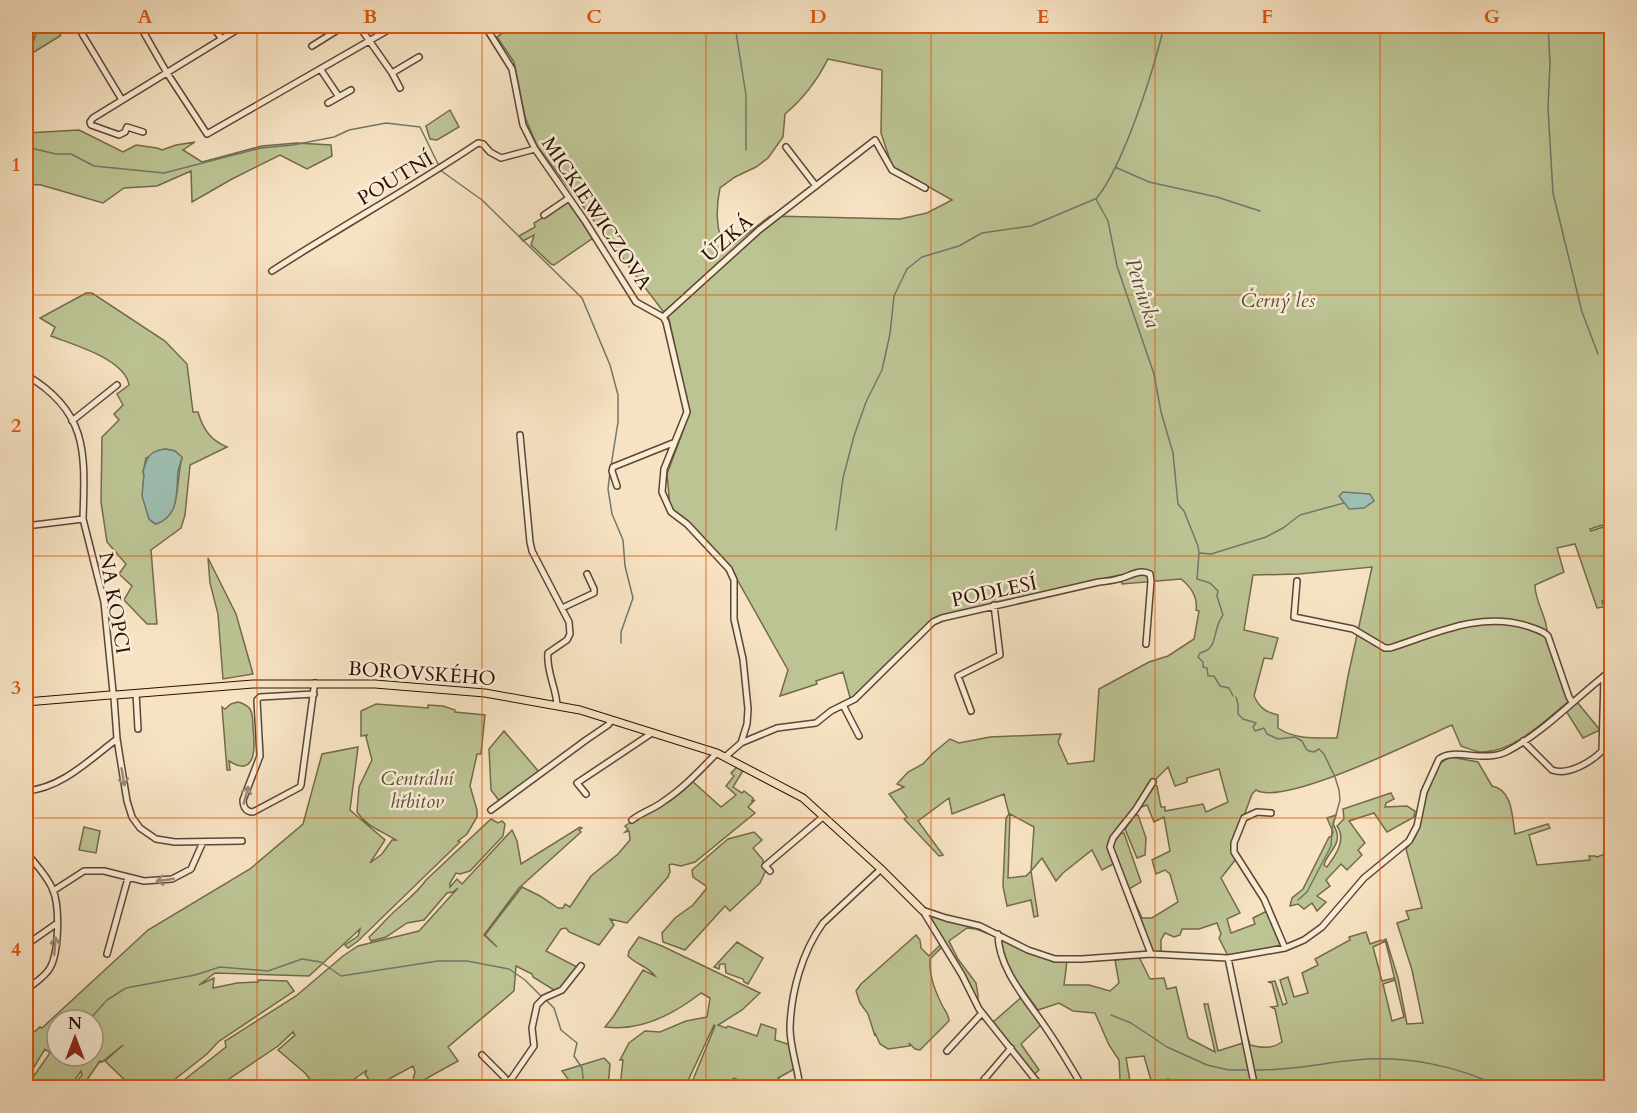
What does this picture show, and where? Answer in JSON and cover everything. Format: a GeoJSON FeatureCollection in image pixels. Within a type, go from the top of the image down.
{"type":"FeatureCollection","features":[{"type":"Feature","properties":{"kind":"main road","name":"BOROVSKÉHO"},"geometry":{"type":"LineString","coordinates":[[26,702],[253,684],[315,683],[432,688],[485,693],[557,705],[717,753],[802,798],[881,869],[922,910]]}},
{"type":"Feature","properties":{"kind":"street"},"geometry":{"type":"LineString","coordinates":[[80,26],[78,27],[122,100]]}},
{"type":"Feature","properties":{"kind":"street"},"geometry":{"type":"LineString","coordinates":[[140,26],[167,73],[207,134],[395,26]]}},
{"type":"Feature","properties":{"kind":"street"},"geometry":{"type":"LineString","coordinates":[[212,26],[222,39]]}},
{"type":"Feature","properties":{"kind":"street"},"geometry":{"type":"LineString","coordinates":[[143,132],[127,127],[126,132],[119,135],[91,125],[93,118],[243,26]]}},
{"type":"Feature","properties":{"kind":"street"},"geometry":{"type":"LineString","coordinates":[[312,46],[344,26]]}},
{"type":"Feature","properties":{"kind":"street"},"geometry":{"type":"LineString","coordinates":[[359,26],[400,88]]}},
{"type":"Feature","properties":{"kind":"street","name":"MICKIEWICZOVA"},"geometry":{"type":"LineString","coordinates":[[485,26],[512,69],[524,125],[535,149],[636,302],[663,318]]}},
{"type":"Feature","properties":{"kind":"street"},"geometry":{"type":"LineString","coordinates":[[392,73],[418,57]]}},
{"type":"Feature","properties":{"kind":"street"},"geometry":{"type":"LineString","coordinates":[[321,70],[339,97]]}},
{"type":"Feature","properties":{"kind":"street"},"geometry":{"type":"LineString","coordinates":[[328,103],[351,90]]}},
{"type":"Feature","properties":{"kind":"street","name":"ÚZKÁ"},"geometry":{"type":"LineString","coordinates":[[663,318],[734,251],[876,140],[892,170],[925,188]]}},
{"type":"Feature","properties":{"kind":"street","name":"POUTNÍ"},"geometry":{"type":"LineString","coordinates":[[272,271],[406,190],[478,143],[483,144],[501,159],[535,149]]}},
{"type":"Feature","properties":{"kind":"street"},"geometry":{"type":"LineString","coordinates":[[786,147],[816,186]]}},
{"type":"Feature","properties":{"kind":"street"},"geometry":{"type":"LineString","coordinates":[[544,215],[569,198]]}},
{"type":"Feature","properties":{"kind":"street"},"geometry":{"type":"LineString","coordinates":[[663,318],[669,333],[687,412],[664,469],[662,484],[667,506],[729,569],[734,580],[734,619],[743,659],[748,709],[746,732],[741,744],[725,757]]}},
{"type":"Feature","properties":{"kind":"street","name":"NA KOPCI"},"geometry":{"type":"LineString","coordinates":[[26,375],[51,393],[67,411],[83,449],[85,469],[83,519],[104,602],[117,739],[127,801],[135,823],[144,832],[156,838],[190,842],[242,841]]}},
{"type":"Feature","properties":{"kind":"street"},"geometry":{"type":"LineString","coordinates":[[72,421],[117,385]]}},
{"type":"Feature","properties":{"kind":"street"},"geometry":{"type":"LineString","coordinates":[[520,435],[532,552],[569,622],[570,634],[567,640],[548,653],[547,662],[557,696],[557,705]]}},
{"type":"Feature","properties":{"kind":"street"},"geometry":{"type":"LineString","coordinates":[[617,486],[612,471],[613,467],[673,443]]}},
{"type":"Feature","properties":{"kind":"street"},"geometry":{"type":"LineString","coordinates":[[26,526],[83,519]]}},
{"type":"Feature","properties":{"kind":"street"},"geometry":{"type":"LineString","coordinates":[[1611,527],[1608,531],[1611,544]]}},
{"type":"Feature","properties":{"kind":"street","name":"PODLESÍ"},"geometry":{"type":"LineString","coordinates":[[741,744],[777,728],[816,723],[855,699],[933,622],[994,605],[1099,582],[1120,580],[1128,575],[1148,572],[1151,581],[1146,644]]}},
{"type":"Feature","properties":{"kind":"street"},"geometry":{"type":"LineString","coordinates":[[562,608],[594,593],[587,574]]}},
{"type":"Feature","properties":{"kind":"street"},"geometry":{"type":"LineString","coordinates":[[1297,581],[1294,617],[1353,629],[1385,648],[1474,622],[1512,621],[1541,631],[1548,636],[1572,702]]}},
{"type":"Feature","properties":{"kind":"street"},"geometry":{"type":"LineString","coordinates":[[971,711],[958,676],[999,655],[994,605]]}},
{"type":"Feature","properties":{"kind":"street"},"geometry":{"type":"LineString","coordinates":[[929,915],[939,914],[946,918],[980,926],[1038,954],[1055,958],[1082,959],[1151,954],[1228,958],[1285,948],[1304,940],[1322,927],[1364,878],[1408,842],[1417,826],[1424,792],[1443,755],[1492,756],[1507,751],[1523,741],[1611,670]]}},
{"type":"Feature","properties":{"kind":"street"},"geometry":{"type":"LineString","coordinates":[[1523,741],[1552,770],[1557,771],[1574,769],[1598,756],[1602,751],[1604,676]]}},
{"type":"Feature","properties":{"kind":"street"},"geometry":{"type":"LineString","coordinates":[[314,694],[260,697],[256,701],[260,756],[243,800],[244,807],[248,811],[253,812],[302,785],[314,694],[315,683]]}},
{"type":"Feature","properties":{"kind":"street"},"geometry":{"type":"LineString","coordinates":[[136,693],[138,729]]}},
{"type":"Feature","properties":{"kind":"street"},"geometry":{"type":"LineString","coordinates":[[843,705],[859,736]]}},
{"type":"Feature","properties":{"kind":"street"},"geometry":{"type":"LineString","coordinates":[[491,810],[612,720]]}},
{"type":"Feature","properties":{"kind":"street"},"geometry":{"type":"LineString","coordinates":[[586,794],[577,783],[652,733]]}},
{"type":"Feature","properties":{"kind":"street"},"geometry":{"type":"LineString","coordinates":[[26,791],[48,787],[59,782],[117,739]]}},
{"type":"Feature","properties":{"kind":"street"},"geometry":{"type":"LineString","coordinates":[[632,820],[676,792],[717,753]]}},
{"type":"Feature","properties":{"kind":"street"},"geometry":{"type":"LineString","coordinates":[[1151,954],[1110,847],[1113,838],[1136,810],[1153,782]]}},
{"type":"Feature","properties":{"kind":"street"},"geometry":{"type":"LineString","coordinates":[[1271,813],[1257,812],[1244,818],[1234,843],[1234,852],[1264,899],[1285,948]]}},
{"type":"Feature","properties":{"kind":"street"},"geometry":{"type":"LineString","coordinates":[[770,871],[765,866],[824,816]]}},
{"type":"Feature","properties":{"kind":"street"},"geometry":{"type":"LineString","coordinates":[[53,891],[84,871],[104,871],[128,878],[160,881],[172,879],[184,874],[196,861],[202,842]]}},
{"type":"Feature","properties":{"kind":"street"},"geometry":{"type":"LineString","coordinates":[[26,852],[44,874],[53,891],[56,924],[54,958],[48,970],[26,990]]}},
{"type":"Feature","properties":{"kind":"street"},"geometry":{"type":"LineString","coordinates":[[800,1088],[790,1029],[796,981],[815,934],[823,923],[881,869]]}},
{"type":"Feature","properties":{"kind":"street"},"geometry":{"type":"LineString","coordinates":[[107,954],[128,878]]}},
{"type":"Feature","properties":{"kind":"street","name":"BOROVSKÉHO"},"geometry":{"type":"LineString","coordinates":[[922,910],[929,915],[982,1013],[1042,1088]]}},
{"type":"Feature","properties":{"kind":"street"},"geometry":{"type":"LineString","coordinates":[[26,945],[56,924]]}},
{"type":"Feature","properties":{"kind":"street"},"geometry":{"type":"LineString","coordinates":[[998,934],[998,942],[1008,972],[1083,1088]]}},
{"type":"Feature","properties":{"kind":"street"},"geometry":{"type":"LineString","coordinates":[[1228,958],[1255,1088]]}},
{"type":"Feature","properties":{"kind":"street"},"geometry":{"type":"LineString","coordinates":[[503,1086],[512,1078],[534,1046],[532,1028],[537,1005],[544,998],[562,990],[581,966]]}},
{"type":"Feature","properties":{"kind":"street"},"geometry":{"type":"LineString","coordinates":[[947,1051],[982,1013]]}},
{"type":"Feature","properties":{"kind":"street"},"geometry":{"type":"LineString","coordinates":[[977,1088],[1011,1048]]}},
{"type":"Feature","properties":{"kind":"street"},"geometry":{"type":"LineString","coordinates":[[482,1055],[505,1078],[503,1086]]}},
{"type":"Feature","properties":{"kind":"street"},"geometry":{"type":"LineString","coordinates":[[985,1078],[993,1088]]}},
{"type":"Feature","properties":{"kind":"green space"},"geometry":{"type":"Polygon","coordinates":[[[32,26],[58,26],[61,33],[60,36],[26,57],[26,33],[33,43],[36,33],[32,26]]]}},
{"type":"Feature","properties":{"kind":"green space","name":"Černý les"},"geometry":{"type":"Polygon","coordinates":[[[512,26],[1611,26],[1612,522],[1590,529],[1591,531],[1603,527],[1611,548],[1611,598],[1602,601],[1604,607],[1597,608],[1575,544],[1557,548],[1564,572],[1535,585],[1546,624],[1547,638],[1569,701],[1528,734],[1504,748],[1480,752],[1461,746],[1452,725],[1322,781],[1271,793],[1256,790],[1252,794],[1234,843],[1236,859],[1221,878],[1240,913],[1227,919],[1231,933],[1255,924],[1253,918],[1267,911],[1283,945],[1228,956],[1219,938],[1221,934],[1217,923],[1199,929],[1182,929],[1180,935],[1174,937],[1165,933],[1161,940],[1161,952],[1152,952],[1111,843],[1118,834],[1124,833],[1141,882],[1129,889],[1142,918],[1152,918],[1178,902],[1170,874],[1165,870],[1156,874],[1152,860],[1170,851],[1164,817],[1154,822],[1147,805],[1139,808],[1149,787],[1142,794],[1134,812],[1108,843],[1113,864],[1102,870],[1092,850],[1056,881],[1042,858],[1031,871],[1038,916],[1034,917],[1031,900],[1007,906],[1003,886],[1006,818],[1009,814],[1004,794],[952,814],[949,798],[918,821],[943,855],[939,856],[904,819],[907,817],[889,794],[904,787],[897,784],[908,772],[923,764],[950,739],[959,743],[990,737],[1061,734],[1058,742],[1068,764],[1094,761],[1099,689],[1149,662],[1168,656],[1194,639],[1199,611],[1196,610],[1193,593],[1181,579],[1122,584],[1120,575],[939,616],[851,701],[843,672],[816,681],[817,684],[780,696],[788,670],[734,574],[670,507],[667,474],[689,415],[669,319],[537,146],[525,117],[514,62],[497,37],[512,26]],[[828,59],[815,81],[785,114],[783,137],[768,158],[720,188],[718,228],[727,249],[770,216],[900,219],[927,213],[952,200],[892,166],[881,133],[882,70],[828,59]],[[1372,567],[1299,574],[1253,575],[1244,630],[1278,638],[1272,659],[1264,658],[1254,696],[1263,709],[1278,715],[1278,728],[1285,732],[1306,738],[1337,738],[1372,567]],[[1168,767],[1152,783],[1157,786],[1161,807],[1165,807],[1165,811],[1203,804],[1206,812],[1228,802],[1219,769],[1187,778],[1187,782],[1175,786],[1168,767]],[[1010,814],[1008,878],[1026,876],[1031,871],[1034,827],[1010,814]]]}},
{"type":"Feature","properties":{"kind":"green space"},"geometry":{"type":"Polygon","coordinates":[[[450,110],[459,127],[437,140],[430,139],[426,126],[450,110]]]}},
{"type":"Feature","properties":{"kind":"green space"},"geometry":{"type":"Polygon","coordinates":[[[79,130],[123,152],[136,145],[162,150],[195,142],[183,150],[202,162],[262,146],[297,143],[331,145],[332,156],[307,169],[280,155],[192,202],[191,171],[157,186],[124,188],[103,203],[41,185],[26,184],[26,133],[79,130]]]}},
{"type":"Feature","properties":{"kind":"green space"},"geometry":{"type":"Polygon","coordinates":[[[568,202],[593,238],[554,265],[531,245],[534,235],[523,241],[519,236],[535,227],[534,223],[568,202]]]}},
{"type":"Feature","properties":{"kind":"green space"},"geometry":{"type":"Polygon","coordinates":[[[86,293],[92,293],[165,341],[187,364],[193,412],[198,412],[202,424],[212,437],[227,447],[190,465],[185,515],[181,528],[151,550],[157,624],[147,624],[124,600],[132,586],[119,574],[126,564],[107,542],[101,502],[102,437],[119,420],[114,414],[123,405],[117,394],[129,385],[125,376],[109,360],[51,336],[55,327],[40,318],[86,293]],[[165,449],[146,458],[143,486],[149,519],[155,524],[164,520],[174,506],[182,458],[175,451],[165,449]]]}},
{"type":"Feature","properties":{"kind":"green space"},"geometry":{"type":"Polygon","coordinates":[[[208,558],[236,614],[253,674],[223,679],[218,614],[210,583],[208,558]]]}},
{"type":"Feature","properties":{"kind":"green space"},"geometry":{"type":"Polygon","coordinates":[[[238,702],[247,706],[252,713],[254,751],[249,763],[245,766],[229,761],[230,770],[227,770],[222,707],[225,709],[238,702]]]}},
{"type":"Feature","properties":{"kind":"green space"},"geometry":{"type":"Polygon","coordinates":[[[1577,702],[1600,730],[1583,738],[1566,711],[1577,702]]]}},
{"type":"Feature","properties":{"kind":"green space","name":"Centrální hřbitov"},"geometry":{"type":"Polygon","coordinates":[[[376,704],[428,708],[428,705],[443,706],[455,712],[485,715],[481,754],[477,754],[470,786],[477,817],[467,834],[358,941],[348,948],[345,945],[358,936],[360,929],[309,976],[215,973],[199,985],[214,978],[213,988],[258,982],[258,980],[287,981],[294,991],[218,1042],[207,1054],[165,1087],[132,1087],[105,1061],[123,1045],[105,1060],[105,1008],[64,1008],[148,930],[250,869],[303,824],[322,754],[358,747],[350,810],[385,840],[370,863],[382,854],[392,840],[396,840],[370,825],[357,812],[359,787],[372,760],[367,735],[361,736],[361,711],[376,704]]]}},
{"type":"Feature","properties":{"kind":"green space"},"geometry":{"type":"Polygon","coordinates":[[[504,731],[540,773],[500,802],[491,790],[489,749],[504,731]]]}},
{"type":"Feature","properties":{"kind":"green space"},"geometry":{"type":"Polygon","coordinates":[[[1451,757],[1478,762],[1492,786],[1508,798],[1515,834],[1548,824],[1550,828],[1529,835],[1537,865],[1590,860],[1589,856],[1597,857],[1608,853],[1609,858],[1611,857],[1611,1087],[1258,1087],[1241,1013],[1250,1045],[1267,1047],[1282,1042],[1275,1009],[1271,1007],[1278,1006],[1272,983],[1268,982],[1275,981],[1283,1005],[1287,1003],[1280,980],[1288,977],[1294,997],[1308,993],[1302,973],[1318,965],[1315,959],[1350,940],[1349,937],[1366,932],[1370,944],[1381,940],[1384,942],[1373,947],[1382,981],[1394,978],[1395,980],[1384,940],[1386,939],[1398,978],[1407,1024],[1423,1023],[1412,970],[1397,923],[1409,919],[1406,911],[1422,908],[1406,849],[1419,828],[1430,781],[1442,762],[1451,757]],[[1395,980],[1383,984],[1392,1021],[1404,1017],[1395,980]]]}},
{"type":"Feature","properties":{"kind":"green space"},"geometry":{"type":"Polygon","coordinates":[[[738,766],[744,769],[733,787],[742,793],[744,791],[753,798],[752,801],[755,800],[748,807],[755,813],[695,862],[681,866],[669,865],[668,877],[627,923],[610,919],[614,925],[599,945],[569,932],[566,928],[561,929],[546,951],[579,968],[561,990],[554,990],[516,966],[514,991],[448,1047],[458,1061],[411,1087],[415,1072],[413,1066],[374,1087],[365,1074],[367,1070],[343,1087],[316,1087],[305,1073],[278,1050],[295,1035],[293,1032],[278,1046],[217,1087],[174,1088],[226,1047],[225,1041],[296,996],[358,946],[419,931],[458,888],[447,893],[424,920],[407,923],[386,937],[371,941],[369,937],[491,819],[498,823],[502,821],[505,824],[503,836],[470,871],[456,873],[450,887],[457,879],[462,884],[512,830],[517,841],[521,864],[580,827],[582,828],[579,830],[581,832],[519,888],[484,935],[497,947],[485,935],[522,887],[558,908],[563,908],[565,904],[570,907],[591,876],[618,854],[630,840],[629,831],[625,832],[628,829],[625,826],[692,781],[721,807],[736,795],[726,786],[734,776],[731,773],[738,766]]]}},
{"type":"Feature","properties":{"kind":"green space"},"geometry":{"type":"Polygon","coordinates":[[[1391,793],[1394,799],[1386,803],[1385,807],[1407,806],[1415,811],[1414,817],[1387,832],[1374,813],[1349,821],[1365,843],[1358,850],[1362,855],[1347,870],[1341,864],[1326,880],[1330,886],[1317,896],[1326,902],[1317,911],[1312,903],[1304,909],[1298,904],[1290,906],[1292,898],[1303,889],[1329,837],[1332,836],[1333,832],[1327,818],[1336,815],[1333,823],[1337,832],[1337,842],[1324,865],[1327,867],[1340,842],[1340,831],[1337,826],[1344,819],[1343,809],[1391,793]]]}},
{"type":"Feature","properties":{"kind":"green space"},"geometry":{"type":"Polygon","coordinates":[[[1135,815],[1138,815],[1146,838],[1145,855],[1137,858],[1125,829],[1135,815]]]}},
{"type":"Feature","properties":{"kind":"green space"},"geometry":{"type":"Polygon","coordinates":[[[84,827],[100,831],[96,853],[79,850],[84,827]]]}},
{"type":"Feature","properties":{"kind":"green space"},"geometry":{"type":"Polygon","coordinates":[[[754,832],[762,840],[753,848],[763,860],[763,867],[766,870],[760,883],[730,911],[725,906],[685,950],[663,942],[662,933],[675,918],[693,905],[706,889],[706,886],[693,877],[692,870],[728,839],[754,832]]]}},
{"type":"Feature","properties":{"kind":"green space"},"geometry":{"type":"Polygon","coordinates":[[[928,913],[969,924],[997,937],[967,928],[949,941],[958,959],[976,983],[978,1003],[928,913]]]}},
{"type":"Feature","properties":{"kind":"green space"},"geometry":{"type":"Polygon","coordinates":[[[916,935],[920,940],[921,948],[929,956],[941,944],[943,946],[930,959],[930,971],[934,987],[949,1021],[920,1050],[915,1049],[909,1043],[910,1046],[888,1049],[880,1044],[875,1033],[875,1036],[868,1014],[860,1003],[856,991],[916,935]]]}},
{"type":"Feature","properties":{"kind":"green space"},"geometry":{"type":"Polygon","coordinates":[[[639,937],[760,993],[742,1010],[718,1025],[757,1036],[761,1024],[776,1029],[775,1040],[791,1045],[796,1068],[778,1078],[780,1080],[772,1087],[756,1087],[734,1078],[723,1087],[688,1087],[714,1025],[685,1087],[620,1087],[623,1060],[620,1060],[629,1043],[645,1031],[660,1032],[686,1021],[707,1017],[710,998],[701,993],[680,1008],[644,1024],[618,1028],[605,1027],[643,970],[655,976],[650,970],[628,956],[639,937]]]}},
{"type":"Feature","properties":{"kind":"green space"},"geometry":{"type":"Polygon","coordinates":[[[1001,938],[1067,961],[1064,985],[1089,985],[1110,991],[1119,983],[1115,960],[1139,957],[1150,979],[1164,978],[1167,989],[1176,987],[1188,1038],[1215,1052],[1204,1004],[1208,1004],[1218,1051],[1243,1043],[1254,1087],[1244,1087],[1243,1084],[1220,1087],[1185,1087],[1183,1083],[1168,1079],[1158,1082],[1158,1087],[1153,1087],[1144,1056],[1126,1058],[1130,1081],[1128,1087],[1124,1087],[1120,1079],[1119,1060],[1109,1045],[1095,1013],[1073,1011],[1059,1003],[1038,1010],[1009,970],[1000,942],[1001,938]]]}},
{"type":"Feature","properties":{"kind":"green space"},"geometry":{"type":"Polygon","coordinates":[[[737,942],[763,958],[748,984],[743,979],[726,973],[725,964],[720,964],[719,969],[714,967],[737,942]]]}},
{"type":"Feature","properties":{"kind":"green space"},"geometry":{"type":"Polygon","coordinates":[[[1023,996],[1042,1024],[1021,1044],[1039,1070],[1034,1075],[992,1023],[1023,996]]]}},
{"type":"Feature","properties":{"kind":"green space"},"geometry":{"type":"Polygon","coordinates":[[[45,1025],[45,1049],[26,1080],[26,1039],[40,1027],[45,1025]]]}},
{"type":"Feature","properties":{"kind":"green space"},"geometry":{"type":"Polygon","coordinates":[[[604,1058],[610,1064],[608,1087],[574,1087],[562,1071],[604,1058]]]}},
{"type":"Feature","properties":{"kind":"green space"},"geometry":{"type":"Polygon","coordinates":[[[45,1060],[45,1068],[95,1068],[82,1087],[72,1087],[82,1075],[81,1071],[70,1087],[26,1087],[45,1060]]]}},
{"type":"Feature","properties":{"kind":"water"},"geometry":{"type":"Polygon","coordinates":[[[165,449],[175,451],[182,457],[173,509],[164,520],[156,524],[149,519],[142,496],[143,472],[150,456],[155,451],[165,449]]]}},
{"type":"Feature","properties":{"kind":"water"},"geometry":{"type":"Polygon","coordinates":[[[1343,492],[1370,494],[1374,501],[1364,508],[1349,509],[1339,496],[1343,492]]]}},
{"type":"Feature","properties":{"kind":"waterway"},"geometry":{"type":"LineString","coordinates":[[735,26],[746,95],[746,150]]}},
{"type":"Feature","properties":{"kind":"waterway","name":"Petrůvka"},"geometry":{"type":"LineString","coordinates":[[1164,26],[1137,116],[1117,164],[1096,199],[1108,221],[1117,266],[1154,374],[1161,412],[1173,453],[1178,504],[1184,511],[1198,546],[1197,579],[1210,583],[1218,591],[1217,596],[1223,615],[1213,643],[1198,657],[1203,662],[1203,667],[1207,668],[1208,676],[1214,676],[1220,686],[1229,688],[1233,696]]}},
{"type":"Feature","properties":{"kind":"waterway"},"geometry":{"type":"LineString","coordinates":[[1548,26],[1550,63],[1548,108],[1553,193],[1582,312],[1598,354]]}},
{"type":"Feature","properties":{"kind":"waterway"},"geometry":{"type":"LineString","coordinates":[[26,147],[56,154],[71,154],[94,166],[164,173],[261,148],[293,145],[334,137],[349,130],[386,123],[420,127],[439,166]]}},
{"type":"Feature","properties":{"kind":"waterway"},"geometry":{"type":"LineString","coordinates":[[1115,167],[1149,182],[1217,197],[1260,211]]}},
{"type":"Feature","properties":{"kind":"waterway"},"geometry":{"type":"LineString","coordinates":[[440,170],[482,200],[582,298],[610,365],[618,395],[618,422],[611,466]]}},
{"type":"Feature","properties":{"kind":"waterway"},"geometry":{"type":"LineString","coordinates":[[836,530],[843,478],[854,436],[866,402],[882,370],[890,334],[894,296],[907,269],[922,257],[959,246],[982,233],[1031,226],[1095,199]]}},
{"type":"Feature","properties":{"kind":"waterway"},"geometry":{"type":"LineString","coordinates":[[610,471],[608,489],[612,514],[623,540],[625,566],[633,598],[621,632],[621,643]]}},
{"type":"Feature","properties":{"kind":"waterway"},"geometry":{"type":"LineString","coordinates":[[1200,553],[1211,554],[1266,537],[1300,515],[1344,503]]}},
{"type":"Feature","properties":{"kind":"waterway"},"geometry":{"type":"LineString","coordinates":[[1236,697],[1238,714],[1243,719],[1256,723],[1253,727],[1255,731],[1264,728],[1267,734],[1278,739],[1295,737],[1302,741],[1309,751],[1314,752],[1319,749],[1324,754],[1339,790],[1340,800],[1332,829],[1331,846],[1307,892],[1298,900]]}},
{"type":"Feature","properties":{"kind":"waterway"},"geometry":{"type":"LineString","coordinates":[[100,1008],[107,1000],[126,988],[195,975],[220,967],[268,971],[302,959],[321,962],[341,976],[438,961],[467,961],[509,969],[525,980],[541,996]]}},
{"type":"Feature","properties":{"kind":"waterway"},"geometry":{"type":"LineString","coordinates":[[545,999],[554,1008],[561,1030],[577,1043],[574,1056],[582,1068],[584,1088]]}},
{"type":"Feature","properties":{"kind":"waterway"},"geometry":{"type":"LineString","coordinates":[[1111,1015],[1131,1023],[1167,1047],[1207,1065],[1229,1070],[1250,1070]]}},
{"type":"Feature","properties":{"kind":"waterway"},"geometry":{"type":"LineString","coordinates":[[1254,1070],[1355,1060],[1393,1059],[1450,1068],[1503,1088]]}}]}
